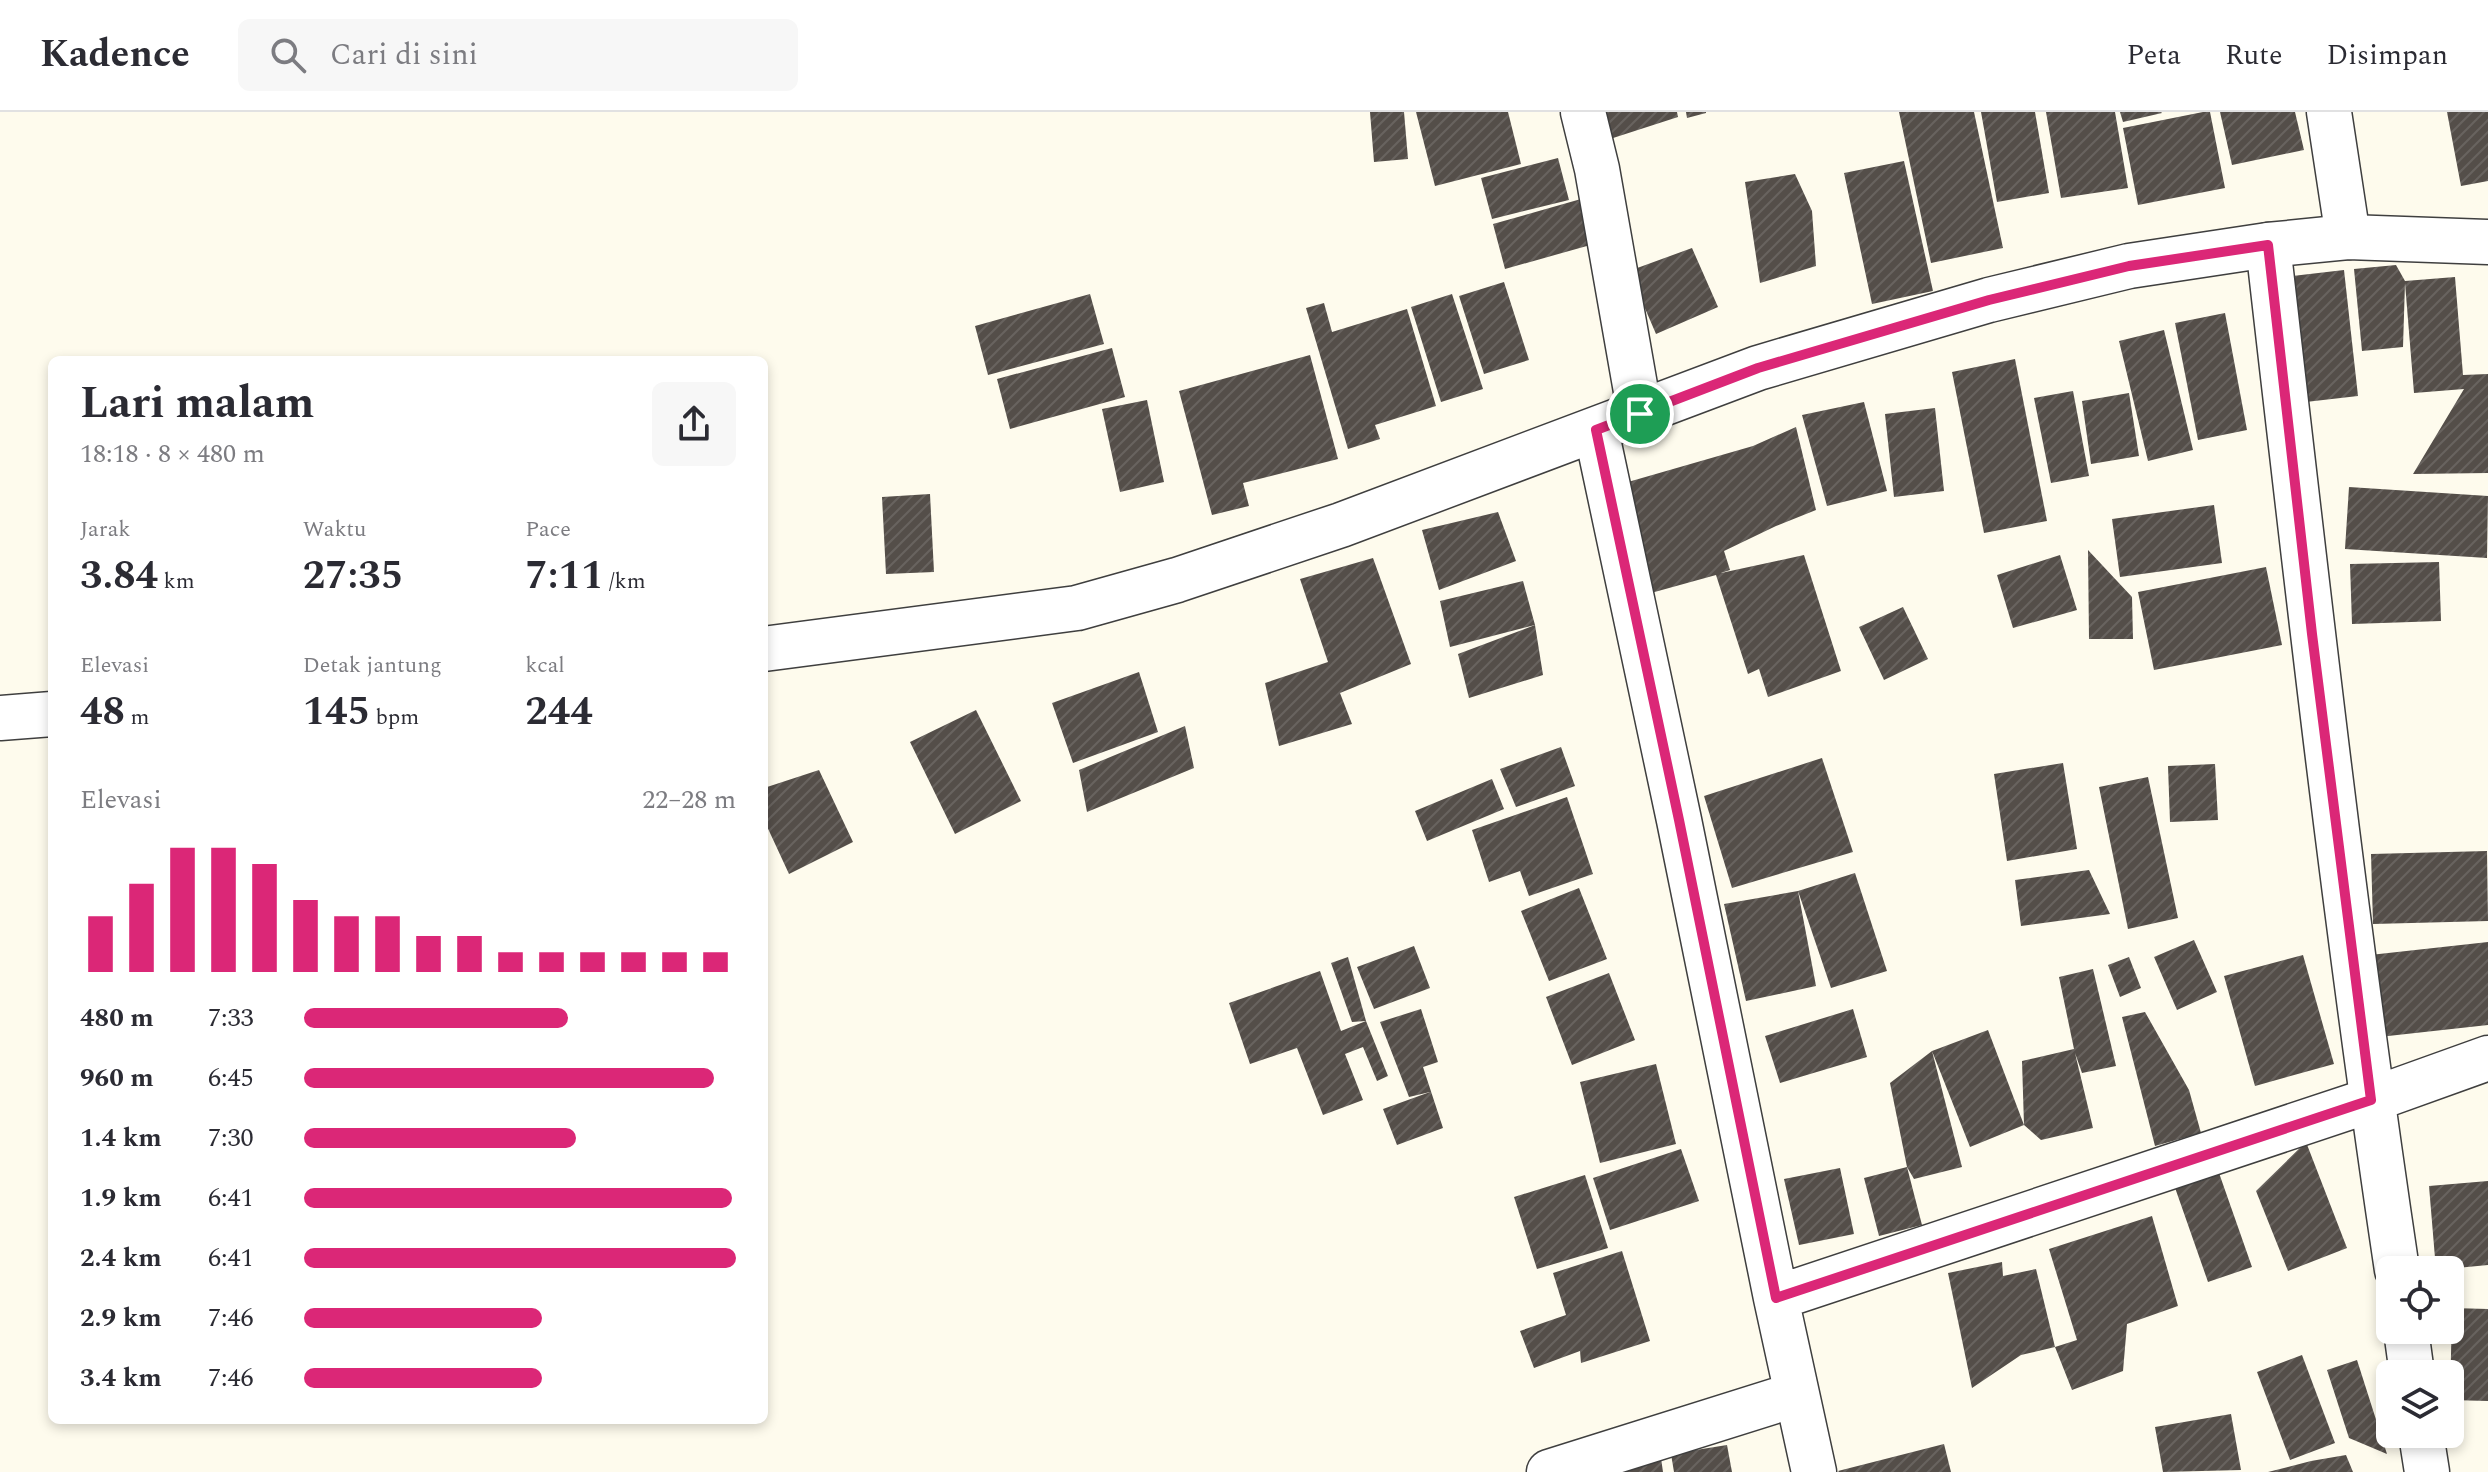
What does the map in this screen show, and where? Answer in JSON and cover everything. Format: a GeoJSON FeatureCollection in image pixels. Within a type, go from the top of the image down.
{"type":"FeatureCollection","features":[{"type":"Feature","properties":{"kind":"street"},"geometry":{"type":"LineString","coordinates":[[1583,112],[1597,169],[1640,414]]}},
{"type":"Feature","properties":{"kind":"street"},"geometry":{"type":"LineString","coordinates":[[2329,112],[2348,237]]}},
{"type":"Feature","properties":{"kind":"street"},"geometry":{"type":"LineString","coordinates":[[768,648],[1077,608],[1177,580],[1341,525],[1758,368],[1989,300],[2129,266],[2268,245],[2348,237],[2488,242]]}},
{"type":"Feature","properties":{"kind":"street"},"geometry":{"type":"LineString","coordinates":[[2268,245],[2312,634],[2371,1100],[2395,1256]]}},
{"type":"Feature","properties":{"kind":"street"},"geometry":{"type":"LineString","coordinates":[[1596,430],[1814,1472]]}},
{"type":"Feature","properties":{"kind":"street"},"geometry":{"type":"LineString","coordinates":[[0,718],[48,714]]}},
{"type":"Feature","properties":{"kind":"street"},"geometry":{"type":"LineString","coordinates":[[1776,1298],[2371,1100],[2488,1058]]}},
{"type":"Feature","properties":{"kind":"street"},"geometry":{"type":"LineString","coordinates":[[1549,1472],[1797,1394]]}},
{"type":"Feature","properties":{"kind":"street"},"geometry":{"type":"LineString","coordinates":[[2423,1448],[2427,1472]]}},
{"type":"Feature","properties":{"kind":"building"},"geometry":{"type":"Polygon","coordinates":[[[1370,112],[1404,112],[1408,159],[1374,162],[1370,112]]]}},
{"type":"Feature","properties":{"kind":"building"},"geometry":{"type":"Polygon","coordinates":[[[1416,112],[1508,112],[1521,164],[1435,186],[1416,112]]]}},
{"type":"Feature","properties":{"kind":"building"},"geometry":{"type":"Polygon","coordinates":[[[1602,112],[1677,112],[1678,117],[1610,139],[1602,112]]]}},
{"type":"Feature","properties":{"kind":"building"},"geometry":{"type":"Polygon","coordinates":[[[1686,112],[1706,112],[1706,113],[1687,118],[1686,112]]]}},
{"type":"Feature","properties":{"kind":"building"},"geometry":{"type":"Polygon","coordinates":[[[1899,112],[1974,112],[2003,248],[1931,263],[1899,112]]]}},
{"type":"Feature","properties":{"kind":"building"},"geometry":{"type":"Polygon","coordinates":[[[1981,112],[2035,112],[2049,193],[1997,202],[1981,112]]]}},
{"type":"Feature","properties":{"kind":"building"},"geometry":{"type":"Polygon","coordinates":[[[2046,112],[2115,112],[2128,188],[2061,198],[2046,112]]]}},
{"type":"Feature","properties":{"kind":"building"},"geometry":{"type":"Polygon","coordinates":[[[2120,112],[2161,112],[2162,113],[2123,122],[2120,112]]]}},
{"type":"Feature","properties":{"kind":"building"},"geometry":{"type":"Polygon","coordinates":[[[2210,112],[2225,188],[2138,205],[2123,128],[2210,112]]]}},
{"type":"Feature","properties":{"kind":"building"},"geometry":{"type":"Polygon","coordinates":[[[2220,112],[2295,112],[2304,150],[2232,165],[2220,112]]]}},
{"type":"Feature","properties":{"kind":"building"},"geometry":{"type":"Polygon","coordinates":[[[2447,112],[2488,112],[2488,181],[2461,186],[2447,112]]]}},
{"type":"Feature","properties":{"kind":"building"},"geometry":{"type":"Polygon","coordinates":[[[1558,158],[1569,200],[1492,219],[1481,178],[1558,158]]]}},
{"type":"Feature","properties":{"kind":"building"},"geometry":{"type":"Polygon","coordinates":[[[1904,161],[1933,291],[1872,304],[1844,173],[1904,161]]]}},
{"type":"Feature","properties":{"kind":"building"},"geometry":{"type":"Polygon","coordinates":[[[1795,174],[1812,211],[1816,266],[1760,283],[1745,182],[1795,174]]]}},
{"type":"Feature","properties":{"kind":"building"},"geometry":{"type":"Polygon","coordinates":[[[1581,199],[1594,244],[1505,269],[1493,224],[1581,199]]]}},
{"type":"Feature","properties":{"kind":"building"},"geometry":{"type":"Polygon","coordinates":[[[1692,248],[1718,307],[1656,334],[1629,271],[1692,248]]]}},
{"type":"Feature","properties":{"kind":"building"},"geometry":{"type":"Polygon","coordinates":[[[2396,265],[2405,281],[2455,277],[2463,375],[2488,374],[2488,473],[2413,474],[2464,389],[2414,393],[2405,283],[2403,347],[2362,351],[2354,269],[2396,265]]]}},
{"type":"Feature","properties":{"kind":"building"},"geometry":{"type":"Polygon","coordinates":[[[2344,270],[2358,396],[2297,403],[2283,277],[2344,270]]]}},
{"type":"Feature","properties":{"kind":"building"},"geometry":{"type":"Polygon","coordinates":[[[1504,282],[1529,360],[1484,374],[1459,296],[1504,282]]]}},
{"type":"Feature","properties":{"kind":"building"},"geometry":{"type":"Polygon","coordinates":[[[1090,294],[1104,344],[988,375],[975,326],[1090,294]]]}},
{"type":"Feature","properties":{"kind":"building"},"geometry":{"type":"Polygon","coordinates":[[[1452,294],[1483,389],[1441,402],[1411,307],[1452,294]]]}},
{"type":"Feature","properties":{"kind":"building"},"geometry":{"type":"Polygon","coordinates":[[[1324,303],[1332,332],[1407,309],[1436,406],[1375,425],[1380,439],[1348,449],[1306,308],[1324,303]]]}},
{"type":"Feature","properties":{"kind":"building"},"geometry":{"type":"Polygon","coordinates":[[[2225,313],[2247,430],[2198,440],[2175,323],[2225,313]]]}},
{"type":"Feature","properties":{"kind":"building"},"geometry":{"type":"Polygon","coordinates":[[[2164,330],[2193,450],[2148,461],[2119,341],[2164,330]]]}},
{"type":"Feature","properties":{"kind":"building"},"geometry":{"type":"Polygon","coordinates":[[[1112,348],[1125,397],[1010,429],[997,379],[1112,348]]]}},
{"type":"Feature","properties":{"kind":"building"},"geometry":{"type":"Polygon","coordinates":[[[1310,355],[1338,459],[1243,483],[1249,506],[1212,515],[1179,391],[1310,355]]]}},
{"type":"Feature","properties":{"kind":"building"},"geometry":{"type":"Polygon","coordinates":[[[2015,359],[2047,521],[1984,533],[1952,372],[2015,359]]]}},
{"type":"Feature","properties":{"kind":"building"},"geometry":{"type":"Polygon","coordinates":[[[2073,391],[2089,476],[2051,483],[2034,398],[2073,391]]]}},
{"type":"Feature","properties":{"kind":"building"},"geometry":{"type":"Polygon","coordinates":[[[2129,393],[2139,456],[2091,464],[2082,401],[2129,393]]]}},
{"type":"Feature","properties":{"kind":"building"},"geometry":{"type":"Polygon","coordinates":[[[1147,400],[1164,482],[1120,492],[1102,409],[1147,400]]]}},
{"type":"Feature","properties":{"kind":"building"},"geometry":{"type":"Polygon","coordinates":[[[1864,402],[1887,491],[1827,506],[1802,415],[1864,402]]]}},
{"type":"Feature","properties":{"kind":"building"},"geometry":{"type":"Polygon","coordinates":[[[1935,408],[1944,491],[1894,497],[1885,414],[1935,408]]]}},
{"type":"Feature","properties":{"kind":"building"},"geometry":{"type":"Polygon","coordinates":[[[1796,427],[1816,510],[1724,551],[1730,570],[1721,573],[1804,555],[1841,671],[1768,697],[1759,669],[1748,674],[1716,575],[1651,593],[1628,482],[1753,446],[1796,427]]]}},
{"type":"Feature","properties":{"kind":"building"},"geometry":{"type":"Polygon","coordinates":[[[2349,487],[2488,496],[2487,558],[2345,549],[2349,487]]]}},
{"type":"Feature","properties":{"kind":"building"},"geometry":{"type":"Polygon","coordinates":[[[930,494],[934,572],[886,574],[882,497],[930,494]]]}},
{"type":"Feature","properties":{"kind":"building"},"geometry":{"type":"Polygon","coordinates":[[[2214,505],[2222,563],[2120,577],[2112,519],[2214,505]]]}},
{"type":"Feature","properties":{"kind":"building"},"geometry":{"type":"Polygon","coordinates":[[[1498,512],[1516,561],[1439,590],[1422,530],[1498,512]]]}},
{"type":"Feature","properties":{"kind":"building"},"geometry":{"type":"Polygon","coordinates":[[[2088,550],[2132,597],[2133,639],[2089,639],[2088,550]]]}},
{"type":"Feature","properties":{"kind":"building"},"geometry":{"type":"Polygon","coordinates":[[[2060,555],[2077,610],[2013,628],[1997,575],[2060,555]]]}},
{"type":"Feature","properties":{"kind":"building"},"geometry":{"type":"Polygon","coordinates":[[[1373,558],[1411,664],[1340,693],[1352,724],[1279,746],[1265,683],[1328,662],[1300,579],[1373,558]]]}},
{"type":"Feature","properties":{"kind":"building"},"geometry":{"type":"Polygon","coordinates":[[[2439,562],[2441,621],[2352,624],[2350,564],[2439,562]]]}},
{"type":"Feature","properties":{"kind":"building"},"geometry":{"type":"Polygon","coordinates":[[[2266,567],[2282,645],[2154,670],[2138,592],[2266,567]]]}},
{"type":"Feature","properties":{"kind":"building"},"geometry":{"type":"Polygon","coordinates":[[[1523,581],[1535,625],[1450,647],[1440,601],[1523,581]]]}},
{"type":"Feature","properties":{"kind":"building"},"geometry":{"type":"Polygon","coordinates":[[[1903,607],[1928,659],[1884,680],[1859,627],[1903,607]]]}},
{"type":"Feature","properties":{"kind":"building"},"geometry":{"type":"Polygon","coordinates":[[[1535,625],[1543,675],[1469,698],[1458,654],[1535,625]]]}},
{"type":"Feature","properties":{"kind":"building"},"geometry":{"type":"Polygon","coordinates":[[[1139,672],[1158,732],[1073,763],[1052,703],[1139,672]]]}},
{"type":"Feature","properties":{"kind":"building"},"geometry":{"type":"Polygon","coordinates":[[[976,710],[1021,801],[955,834],[910,742],[976,710]]]}},
{"type":"Feature","properties":{"kind":"building"},"geometry":{"type":"Polygon","coordinates":[[[1185,726],[1194,768],[1087,812],[1079,770],[1185,726]]]}},
{"type":"Feature","properties":{"kind":"building"},"geometry":{"type":"Polygon","coordinates":[[[1561,747],[1575,786],[1516,807],[1500,769],[1561,747]]]}},
{"type":"Feature","properties":{"kind":"building"},"geometry":{"type":"Polygon","coordinates":[[[1822,758],[1853,852],[1732,888],[1704,796],[1822,758]]]}},
{"type":"Feature","properties":{"kind":"building"},"geometry":{"type":"Polygon","coordinates":[[[2063,763],[2077,849],[2007,861],[1994,774],[2063,763]]]}},
{"type":"Feature","properties":{"kind":"building"},"geometry":{"type":"Polygon","coordinates":[[[2215,764],[2218,820],[2170,822],[2168,766],[2215,764]]]}},
{"type":"Feature","properties":{"kind":"building"},"geometry":{"type":"Polygon","coordinates":[[[819,770],[853,842],[789,874],[768,829],[768,787],[819,770]]]}},
{"type":"Feature","properties":{"kind":"building"},"geometry":{"type":"Polygon","coordinates":[[[2148,777],[2178,918],[2128,929],[2099,787],[2148,777]]]}},
{"type":"Feature","properties":{"kind":"building"},"geometry":{"type":"Polygon","coordinates":[[[1492,779],[1504,809],[1427,841],[1415,811],[1492,779]]]}},
{"type":"Feature","properties":{"kind":"building"},"geometry":{"type":"Polygon","coordinates":[[[1567,797],[1593,874],[1529,896],[1520,871],[1489,882],[1472,830],[1567,797]]]}},
{"type":"Feature","properties":{"kind":"building"},"geometry":{"type":"Polygon","coordinates":[[[2487,851],[2488,921],[2373,924],[2371,854],[2487,851]]]}},
{"type":"Feature","properties":{"kind":"building"},"geometry":{"type":"Polygon","coordinates":[[[2089,870],[2110,914],[2021,926],[2015,880],[2089,870]]]}},
{"type":"Feature","properties":{"kind":"building"},"geometry":{"type":"Polygon","coordinates":[[[1855,873],[1887,971],[1831,988],[1798,891],[1855,873]]]}},
{"type":"Feature","properties":{"kind":"building"},"geometry":{"type":"Polygon","coordinates":[[[1579,888],[1607,959],[1549,981],[1521,911],[1579,888]]]}},
{"type":"Feature","properties":{"kind":"building"},"geometry":{"type":"Polygon","coordinates":[[[1798,891],[1816,986],[1746,1001],[1724,904],[1798,891]]]}},
{"type":"Feature","properties":{"kind":"building"},"geometry":{"type":"Polygon","coordinates":[[[2194,940],[2217,992],[2177,1010],[2154,957],[2194,940]]]}},
{"type":"Feature","properties":{"kind":"building"},"geometry":{"type":"Polygon","coordinates":[[[2488,942],[2488,1025],[2379,1037],[2370,955],[2488,942]]]}},
{"type":"Feature","properties":{"kind":"building"},"geometry":{"type":"Polygon","coordinates":[[[1414,946],[1430,988],[1374,1009],[1357,967],[1414,946]]]}},
{"type":"Feature","properties":{"kind":"building"},"geometry":{"type":"Polygon","coordinates":[[[2303,955],[2334,1064],[2255,1086],[2224,976],[2303,955]]]}},
{"type":"Feature","properties":{"kind":"building"},"geometry":{"type":"Polygon","coordinates":[[[1348,957],[1366,1021],[1352,1022],[1331,963],[1348,957]]]}},
{"type":"Feature","properties":{"kind":"building"},"geometry":{"type":"Polygon","coordinates":[[[2129,957],[2141,988],[2120,997],[2108,965],[2129,957]]]}},
{"type":"Feature","properties":{"kind":"building"},"geometry":{"type":"Polygon","coordinates":[[[2093,969],[2116,1066],[2082,1073],[2075,1053],[2093,1128],[2041,1140],[2024,1125],[2022,1061],[2074,1049],[2059,977],[2093,969]]]}},
{"type":"Feature","properties":{"kind":"building"},"geometry":{"type":"Polygon","coordinates":[[[1320,971],[1341,1031],[1366,1021],[1388,1076],[1377,1081],[1363,1047],[1345,1054],[1363,1100],[1323,1115],[1297,1048],[1250,1064],[1229,1003],[1320,971]]]}},
{"type":"Feature","properties":{"kind":"building"},"geometry":{"type":"Polygon","coordinates":[[[1609,973],[1635,1040],[1572,1065],[1546,997],[1609,973]]]}},
{"type":"Feature","properties":{"kind":"building"},"geometry":{"type":"Polygon","coordinates":[[[1421,1009],[1438,1062],[1423,1067],[1443,1128],[1397,1145],[1383,1109],[1430,1092],[1409,1097],[1380,1022],[1421,1009]]]}},
{"type":"Feature","properties":{"kind":"building"},"geometry":{"type":"Polygon","coordinates":[[[1853,1009],[1867,1057],[1780,1083],[1765,1036],[1853,1009]]]}},
{"type":"Feature","properties":{"kind":"building"},"geometry":{"type":"Polygon","coordinates":[[[2145,1012],[2189,1090],[2201,1133],[2155,1146],[2122,1017],[2145,1012]]]}},
{"type":"Feature","properties":{"kind":"building"},"geometry":{"type":"Polygon","coordinates":[[[1988,1030],[2024,1125],[1970,1147],[1932,1051],[1988,1030]]]}},
{"type":"Feature","properties":{"kind":"building"},"geometry":{"type":"Polygon","coordinates":[[[1932,1051],[1962,1167],[1914,1179],[1907,1167],[1890,1083],[1932,1051]]]}},
{"type":"Feature","properties":{"kind":"building"},"geometry":{"type":"Polygon","coordinates":[[[1656,1064],[1676,1144],[1600,1163],[1580,1082],[1656,1064]]]}},
{"type":"Feature","properties":{"kind":"building"},"geometry":{"type":"Polygon","coordinates":[[[2306,1142],[2347,1248],[2288,1271],[2256,1191],[2306,1142]]]}},
{"type":"Feature","properties":{"kind":"building"},"geometry":{"type":"Polygon","coordinates":[[[1681,1149],[1699,1201],[1610,1230],[1593,1178],[1681,1149]]]}},
{"type":"Feature","properties":{"kind":"building"},"geometry":{"type":"Polygon","coordinates":[[[2212,1153],[2252,1267],[2208,1282],[2173,1182],[2212,1153]]]}},
{"type":"Feature","properties":{"kind":"building"},"geometry":{"type":"Polygon","coordinates":[[[1907,1167],[1922,1225],[1879,1236],[1864,1178],[1907,1167]]]}},
{"type":"Feature","properties":{"kind":"building"},"geometry":{"type":"Polygon","coordinates":[[[1840,1168],[1854,1234],[1799,1245],[1784,1179],[1840,1168]]]}},
{"type":"Feature","properties":{"kind":"building"},"geometry":{"type":"Polygon","coordinates":[[[1585,1175],[1608,1248],[1537,1269],[1514,1197],[1585,1175]]]}},
{"type":"Feature","properties":{"kind":"building"},"geometry":{"type":"Polygon","coordinates":[[[2488,1181],[2488,1265],[2464,1267],[2464,1256],[2435,1256],[2429,1186],[2488,1181]]]}},
{"type":"Feature","properties":{"kind":"building"},"geometry":{"type":"Polygon","coordinates":[[[2152,1216],[2178,1306],[2127,1324],[2123,1371],[2072,1390],[2055,1347],[2077,1340],[2049,1249],[2152,1216]]]}},
{"type":"Feature","properties":{"kind":"building"},"geometry":{"type":"Polygon","coordinates":[[[1622,1251],[1650,1341],[1581,1363],[1580,1351],[1534,1368],[1520,1331],[1566,1315],[1553,1273],[1622,1251]]]}},
{"type":"Feature","properties":{"kind":"building"},"geometry":{"type":"Polygon","coordinates":[[[2002,1262],[2003,1276],[2036,1269],[2055,1347],[2021,1355],[1972,1388],[1948,1273],[2002,1262]]]}},
{"type":"Feature","properties":{"kind":"building"},"geometry":{"type":"Polygon","coordinates":[[[2464,1308],[2488,1309],[2488,1401],[2464,1400],[2464,1360],[2451,1360],[2451,1344],[2464,1344],[2464,1308]]]}},
{"type":"Feature","properties":{"kind":"building"},"geometry":{"type":"Polygon","coordinates":[[[2302,1355],[2335,1443],[2290,1460],[2257,1372],[2302,1355]]]}},
{"type":"Feature","properties":{"kind":"building"},"geometry":{"type":"Polygon","coordinates":[[[2357,1360],[2376,1420],[2376,1448],[2385,1448],[2387,1454],[2349,1438],[2327,1370],[2357,1360]]]}},
{"type":"Feature","properties":{"kind":"building"},"geometry":{"type":"Polygon","coordinates":[[[2231,1414],[2241,1470],[2163,1472],[2155,1427],[2231,1414]]]}},
{"type":"Feature","properties":{"kind":"building"},"geometry":{"type":"Polygon","coordinates":[[[1944,1444],[1951,1472],[1838,1471],[1944,1444]]]}},
{"type":"Feature","properties":{"kind":"building"},"geometry":{"type":"Polygon","coordinates":[[[1727,1445],[1732,1472],[1674,1472],[1671,1454],[1727,1445]]]}},
{"type":"Feature","properties":{"kind":"building"},"geometry":{"type":"Polygon","coordinates":[[[2346,1455],[2353,1472],[2268,1472],[2311,1461],[2346,1455]]]}},
{"type":"Feature","properties":{"kind":"building"},"geometry":{"type":"Polygon","coordinates":[[[1661,1458],[1663,1472],[1607,1472],[1661,1458]]]}},
{"type":"Feature","properties":{"kind":"route"},"geometry":{"type":"LineString","coordinates":[[2268,245],[2312,634],[2371,1100],[1776,1298],[1596,430],[1640,414],[1758,368],[1989,300],[2129,266],[2268,245]]}}]}
